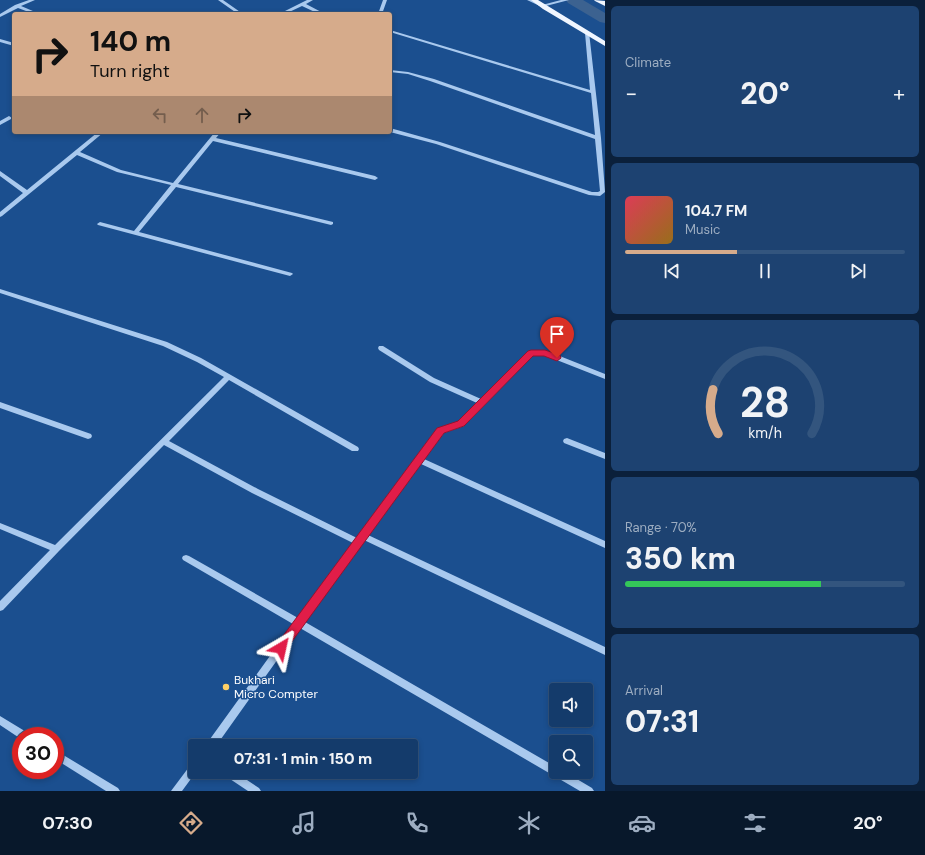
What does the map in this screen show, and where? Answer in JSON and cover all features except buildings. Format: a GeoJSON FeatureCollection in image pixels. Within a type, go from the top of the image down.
{"type":"FeatureCollection","features":[{"type":"Feature","properties":{"kind":"main road"},"geometry":{"type":"LineString","coordinates":[[534,0],[605,44]]}},
{"type":"Feature","properties":{"kind":"main road"},"geometry":{"type":"LineString","coordinates":[[597,0],[605,4]]}},
{"type":"Feature","properties":{"kind":"street"},"geometry":{"type":"LineString","coordinates":[[0,16],[17,6],[33,0]]}},
{"type":"Feature","properties":{"kind":"street"},"geometry":{"type":"LineString","coordinates":[[220,0],[238,12]]}},
{"type":"Feature","properties":{"kind":"street"},"geometry":{"type":"LineString","coordinates":[[285,12],[311,0]]}},
{"type":"Feature","properties":{"kind":"street"},"geometry":{"type":"LineString","coordinates":[[381,12],[385,0]]}},
{"type":"Feature","properties":{"kind":"street"},"geometry":{"type":"LineString","coordinates":[[529,0],[542,6],[567,0]]}},
{"type":"Feature","properties":{"kind":"street"},"geometry":{"type":"LineString","coordinates":[[302,4],[319,12]]}},
{"type":"Feature","properties":{"kind":"street"},"geometry":{"type":"LineString","coordinates":[[17,6],[33,12]]}},
{"type":"Feature","properties":{"kind":"street"},"geometry":{"type":"LineString","coordinates":[[392,32],[593,92]]}},
{"type":"Feature","properties":{"kind":"street"},"geometry":{"type":"LineString","coordinates":[[392,131],[438,143],[591,194],[600,194],[603,191],[587,33]]}},
{"type":"Feature","properties":{"kind":"street"},"geometry":{"type":"LineString","coordinates":[[0,40],[12,44]]}},
{"type":"Feature","properties":{"kind":"street"},"geometry":{"type":"LineString","coordinates":[[392,71],[408,73],[432,80],[598,138]]}},
{"type":"Feature","properties":{"kind":"street"},"geometry":{"type":"LineString","coordinates":[[0,122],[8,118]]}},
{"type":"Feature","properties":{"kind":"street"},"geometry":{"type":"LineString","coordinates":[[0,215],[26,192],[99,134]]}},
{"type":"Feature","properties":{"kind":"street"},"geometry":{"type":"LineString","coordinates":[[136,232],[216,134]]}},
{"type":"Feature","properties":{"kind":"street"},"geometry":{"type":"LineString","coordinates":[[212,139],[375,178]]}},
{"type":"Feature","properties":{"kind":"street"},"geometry":{"type":"LineString","coordinates":[[76,153],[119,171],[331,223]]}},
{"type":"Feature","properties":{"kind":"street"},"geometry":{"type":"LineString","coordinates":[[0,173],[26,192]]}},
{"type":"Feature","properties":{"kind":"street"},"geometry":{"type":"LineString","coordinates":[[100,224],[136,232],[290,274]]}},
{"type":"Feature","properties":{"kind":"street"},"geometry":{"type":"LineString","coordinates":[[0,291],[165,344],[228,376],[355,449]]}},
{"type":"Feature","properties":{"kind":"street"},"geometry":{"type":"LineString","coordinates":[[381,348],[432,380],[482,402]]}},
{"type":"Feature","properties":{"kind":"street"},"geometry":{"type":"LineString","coordinates":[[215,739],[360,539],[441,431],[461,424],[531,353],[545,353],[605,377]]}},
{"type":"Feature","properties":{"kind":"street"},"geometry":{"type":"LineString","coordinates":[[0,607],[56,548],[228,376]]}},
{"type":"Feature","properties":{"kind":"street"},"geometry":{"type":"LineString","coordinates":[[0,404],[88,436]]}},
{"type":"Feature","properties":{"kind":"street"},"geometry":{"type":"LineString","coordinates":[[163,441],[255,491],[605,651]]}},
{"type":"Feature","properties":{"kind":"street"},"geometry":{"type":"LineString","coordinates":[[567,441],[605,456]]}},
{"type":"Feature","properties":{"kind":"street"},"geometry":{"type":"LineString","coordinates":[[420,460],[605,545]]}},
{"type":"Feature","properties":{"kind":"street"},"geometry":{"type":"LineString","coordinates":[[0,526],[56,548]]}},
{"type":"Feature","properties":{"kind":"street"},"geometry":{"type":"LineString","coordinates":[[186,558],[549,768]]}},
{"type":"Feature","properties":{"kind":"street"},"geometry":{"type":"LineString","coordinates":[[0,720],[12,728]]}},
{"type":"Feature","properties":{"kind":"street"},"geometry":{"type":"LineString","coordinates":[[64,760],[115,791]]}},
{"type":"Feature","properties":{"kind":"street"},"geometry":{"type":"LineString","coordinates":[[176,791],[188,775]]}},
{"type":"Feature","properties":{"kind":"street"},"geometry":{"type":"LineString","coordinates":[[238,779],[256,791]]}},
{"type":"Feature","properties":{"kind":"street"},"geometry":{"type":"LineString","coordinates":[[568,779],[589,791]]}},
{"type":"Feature","properties":{"kind":"waterway"},"geometry":{"type":"LineString","coordinates":[[573,0],[605,19]]}},
{"type":"Feature","properties":{"kind":"place","name":"Bukhari Micro Compter"},"geometry":{"type":"Point","coordinates":[226,687]}},
{"type":"Feature","properties":{"kind":"route"},"geometry":{"type":"LineString","coordinates":[[281,648],[441,431],[461,424],[531,353],[545,353],[557,358]]}}]}
